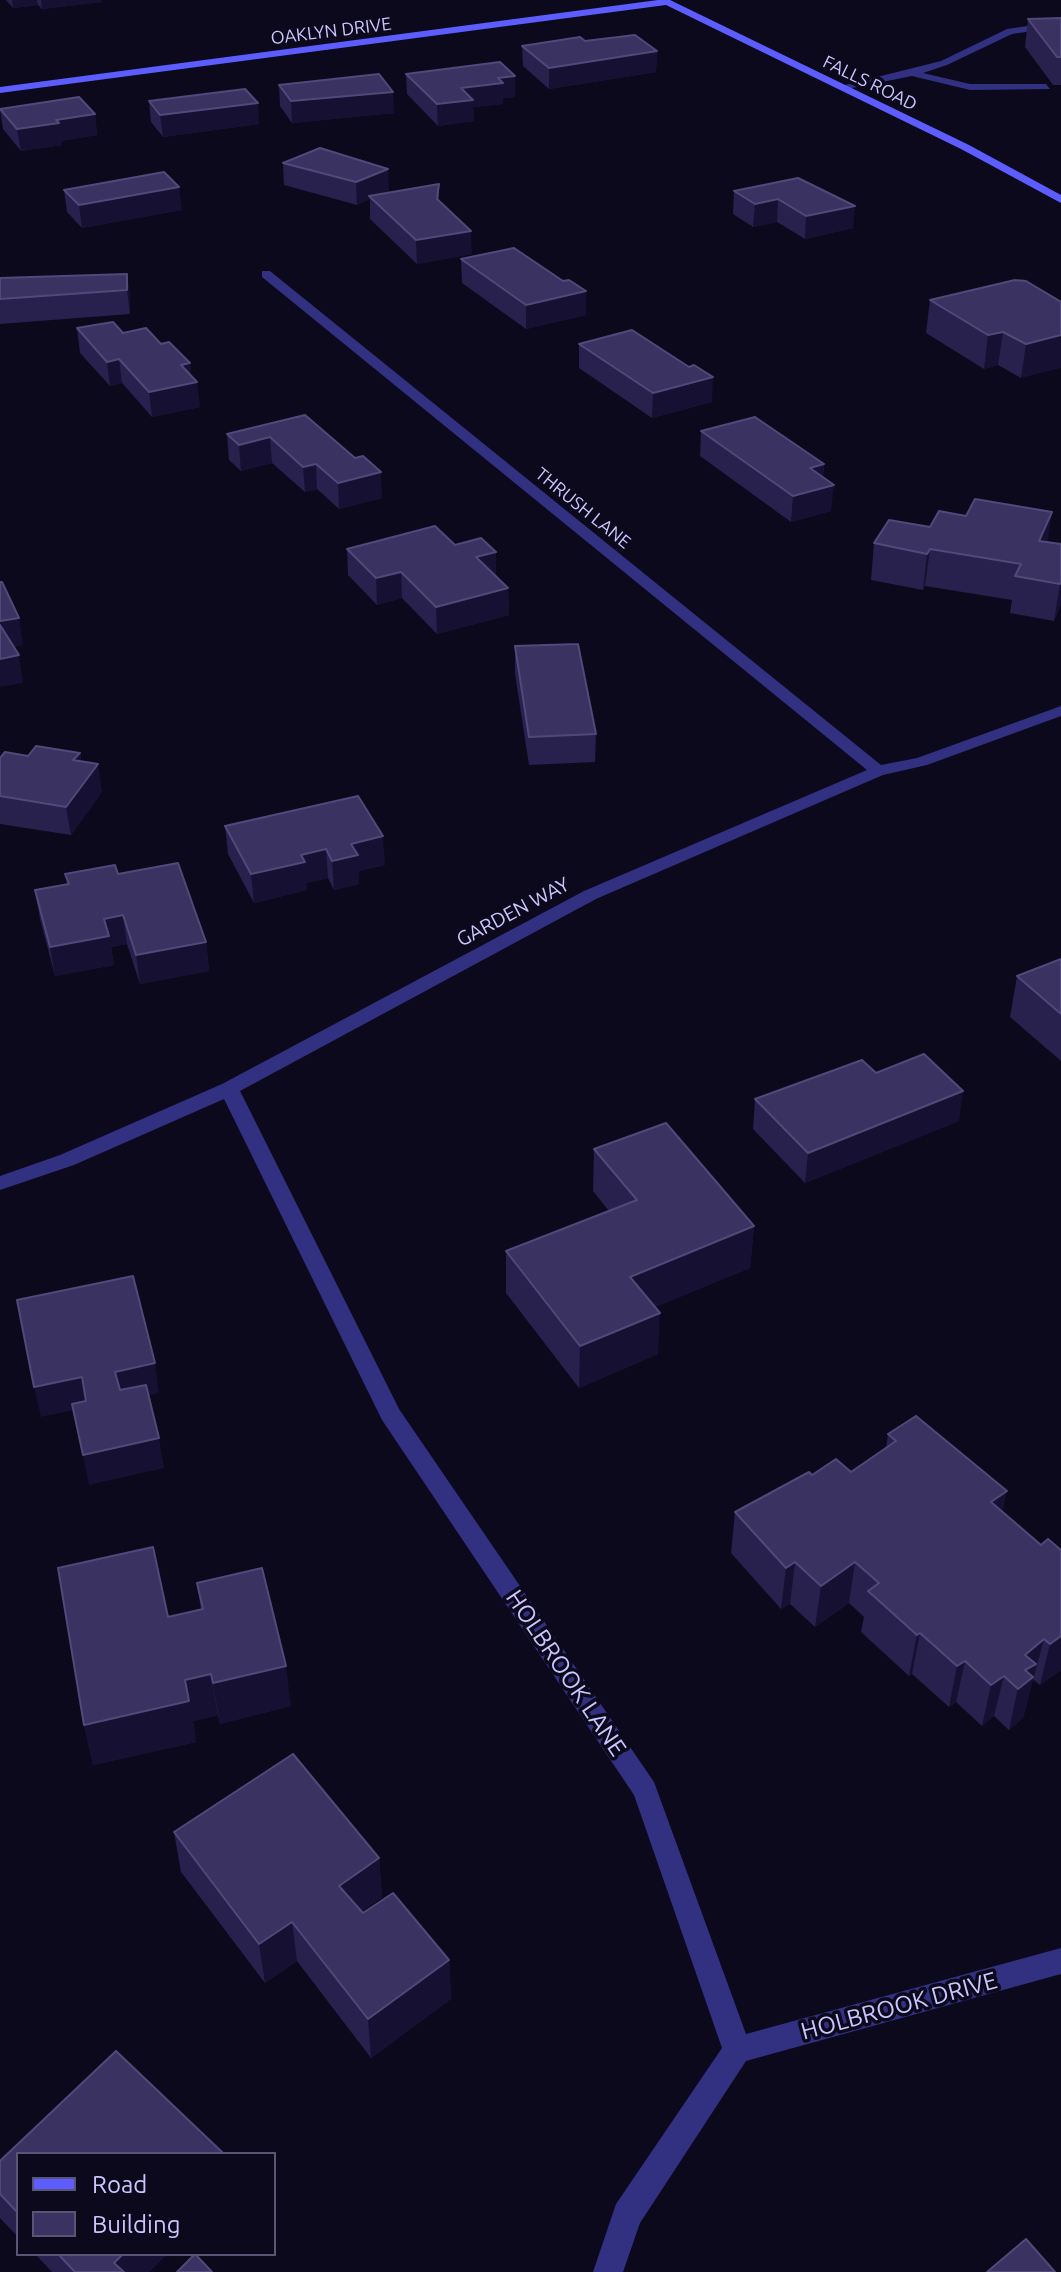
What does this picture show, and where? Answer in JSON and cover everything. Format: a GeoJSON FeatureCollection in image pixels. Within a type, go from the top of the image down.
{"type":"FeatureCollection","features":[{"type":"Feature","properties":{"kind":"street","name":"FALLS ROAD"},"geometry":{"type":"LineString","coordinates":[[665,1],[965,147],[1061,200]]}},
{"type":"Feature","properties":{"kind":"street","name":"OAKLYN DRIVE"},"geometry":{"type":"LineString","coordinates":[[0,90],[665,1]]}},
{"type":"Feature","properties":{"kind":"street"},"geometry":{"type":"LineString","coordinates":[[842,87],[913,73],[944,63],[1010,31],[1061,24]]}},
{"type":"Feature","properties":{"kind":"street"},"geometry":{"type":"LineString","coordinates":[[913,73],[970,87],[1046,87]]}},
{"type":"Feature","properties":{"kind":"street","name":"THRUSH LANE"},"geometry":{"type":"LineString","coordinates":[[266,274],[878,771]]}},
{"type":"Feature","properties":{"kind":"street","name":"GARDEN WAY"},"geometry":{"type":"LineString","coordinates":[[0,1183],[67,1160],[229,1089],[590,895],[878,771],[921,762],[1061,711]]}},
{"type":"Feature","properties":{"kind":"street","name":"HOLBROOK LANE"},"geometry":{"type":"LineString","coordinates":[[229,1089],[390,1414],[645,1790],[737,2050]]}},
{"type":"Feature","properties":{"kind":"street","name":"HOLBROOK DRIVE"},"geometry":{"type":"LineString","coordinates":[[737,2050],[1061,1961]]}},
{"type":"Feature","properties":{"kind":"street"},"geometry":{"type":"LineString","coordinates":[[608,2272],[627,2215],[737,2050]]}},
{"type":"Feature","properties":{"kind":"building"},"geometry":{"type":"Polygon","coordinates":[[[1061,18],[1061,57],[1057,57],[1028,19],[1061,18]]]}},
{"type":"Feature","properties":{"kind":"building"},"geometry":{"type":"Polygon","coordinates":[[[635,35],[657,51],[549,68],[522,46],[580,37],[585,41],[635,35]]]}},
{"type":"Feature","properties":{"kind":"building"},"geometry":{"type":"Polygon","coordinates":[[[500,62],[515,76],[498,78],[503,83],[461,88],[473,100],[437,104],[406,74],[500,62]]]}},
{"type":"Feature","properties":{"kind":"building"},"geometry":{"type":"Polygon","coordinates":[[[379,74],[393,92],[291,101],[279,85],[379,74]]]}},
{"type":"Feature","properties":{"kind":"building"},"geometry":{"type":"Polygon","coordinates":[[[245,89],[258,103],[160,115],[149,101],[245,89]]]}},
{"type":"Feature","properties":{"kind":"building"},"geometry":{"type":"Polygon","coordinates":[[[79,97],[95,114],[17,129],[0,109],[79,97]]]}},
{"type":"Feature","properties":{"kind":"building"},"geometry":{"type":"Polygon","coordinates":[[[320,148],[388,169],[356,182],[283,163],[320,148]]]}},
{"type":"Feature","properties":{"kind":"building"},"geometry":{"type":"Polygon","coordinates":[[[164,172],[179,187],[79,205],[64,190],[164,172]]]}},
{"type":"Feature","properties":{"kind":"building"},"geometry":{"type":"Polygon","coordinates":[[[798,178],[855,206],[806,216],[778,199],[755,204],[734,191],[798,178]]]}},
{"type":"Feature","properties":{"kind":"building"},"geometry":{"type":"Polygon","coordinates":[[[439,184],[437,199],[471,231],[416,240],[369,196],[439,184]]]}},
{"type":"Feature","properties":{"kind":"building"},"geometry":{"type":"Polygon","coordinates":[[[514,248],[563,281],[569,280],[586,291],[526,305],[461,259],[514,248]]]}},
{"type":"Feature","properties":{"kind":"building"},"geometry":{"type":"Polygon","coordinates":[[[127,274],[127,290],[0,299],[0,278],[127,274]]]}},
{"type":"Feature","properties":{"kind":"building"},"geometry":{"type":"Polygon","coordinates":[[[1015,280],[1026,281],[1061,302],[1061,335],[1026,344],[1003,332],[988,335],[930,300],[1015,280]]]}},
{"type":"Feature","properties":{"kind":"building"},"geometry":{"type":"Polygon","coordinates":[[[113,322],[123,333],[146,328],[161,344],[169,342],[190,363],[181,365],[197,382],[149,392],[119,359],[107,362],[77,328],[113,322]]]}},
{"type":"Feature","properties":{"kind":"building"},"geometry":{"type":"Polygon","coordinates":[[[632,330],[689,367],[694,365],[713,377],[653,393],[579,344],[632,330]]]}},
{"type":"Feature","properties":{"kind":"building"},"geometry":{"type":"Polygon","coordinates":[[[305,415],[355,458],[363,456],[381,472],[338,483],[316,464],[303,467],[270,437],[239,445],[227,434],[305,415]]]}},
{"type":"Feature","properties":{"kind":"building"},"geometry":{"type":"Polygon","coordinates":[[[755,417],[824,464],[810,468],[834,485],[793,496],[701,431],[755,417]]]}},
{"type":"Feature","properties":{"kind":"building"},"geometry":{"type":"Polygon","coordinates":[[[975,499],[1052,512],[1039,541],[1061,544],[1060,584],[1015,576],[1021,564],[930,549],[927,554],[874,543],[889,520],[930,527],[939,511],[966,516],[975,499]]]}},
{"type":"Feature","properties":{"kind":"building"},"geometry":{"type":"Polygon","coordinates":[[[435,526],[455,545],[481,538],[496,552],[476,557],[508,588],[436,607],[401,572],[376,578],[347,549],[435,526]]]}},
{"type":"Feature","properties":{"kind":"building"},"geometry":{"type":"Polygon","coordinates":[[[2,582],[19,618],[0,621],[2,582]]]}},
{"type":"Feature","properties":{"kind":"building"},"geometry":{"type":"Polygon","coordinates":[[[0,625],[19,655],[0,659],[0,625]]]}},
{"type":"Feature","properties":{"kind":"building"},"geometry":{"type":"Polygon","coordinates":[[[578,644],[596,734],[529,737],[515,646],[578,644]]]}},
{"type":"Feature","properties":{"kind":"building"},"geometry":{"type":"Polygon","coordinates":[[[36,746],[80,753],[73,760],[98,764],[66,807],[0,796],[0,758],[5,752],[28,756],[36,746]]]}},
{"type":"Feature","properties":{"kind":"building"},"geometry":{"type":"Polygon","coordinates":[[[358,796],[383,836],[351,844],[358,855],[332,861],[326,849],[301,855],[305,862],[251,874],[225,826],[358,796]]]}},
{"type":"Feature","properties":{"kind":"building"},"geometry":{"type":"Polygon","coordinates":[[[178,863],[206,942],[136,955],[123,915],[104,919],[109,936],[50,947],[35,890],[69,884],[65,874],[115,865],[118,874],[178,863]]]}},
{"type":"Feature","properties":{"kind":"building"},"geometry":{"type":"Polygon","coordinates":[[[1061,959],[1061,1014],[1017,976],[1061,959]]]}},
{"type":"Feature","properties":{"kind":"building"},"geometry":{"type":"Polygon","coordinates":[[[924,1054],[963,1091],[808,1153],[755,1099],[862,1060],[876,1073],[924,1054]]]}},
{"type":"Feature","properties":{"kind":"building"},"geometry":{"type":"Polygon","coordinates":[[[666,1123],[754,1226],[630,1277],[660,1313],[580,1346],[506,1251],[637,1200],[594,1149],[666,1123]]]}},
{"type":"Feature","properties":{"kind":"building"},"geometry":{"type":"Polygon","coordinates":[[[133,1276],[155,1363],[115,1372],[120,1390],[146,1385],[159,1438],[83,1455],[72,1404],[86,1401],[82,1377],[34,1387],[17,1300],[133,1276]]]}},
{"type":"Feature","properties":{"kind":"building"},"geometry":{"type":"Polygon","coordinates":[[[916,1416],[1007,1491],[991,1502],[1041,1545],[1048,1539],[1061,1550],[1061,1636],[1050,1644],[1044,1639],[1025,1655],[1036,1664],[1025,1670],[1033,1677],[1018,1689],[1004,1676],[991,1685],[965,1661],[957,1666],[920,1633],[917,1635],[868,1591],[879,1583],[855,1562],[821,1586],[795,1562],[786,1568],[735,1512],[809,1472],[812,1475],[836,1459],[851,1472],[896,1441],[888,1434],[916,1416]]]}},
{"type":"Feature","properties":{"kind":"building"},"geometry":{"type":"Polygon","coordinates":[[[153,1547],[168,1617],[203,1609],[197,1583],[262,1568],[286,1666],[213,1683],[211,1674],[185,1680],[189,1701],[84,1725],[58,1568],[153,1547]]]}},
{"type":"Feature","properties":{"kind":"building"},"geometry":{"type":"Polygon","coordinates":[[[293,1754],[379,1858],[339,1886],[363,1913],[393,1893],[449,1960],[368,2019],[292,1922],[259,1944],[174,1832],[293,1754]]]}},
{"type":"Feature","properties":{"kind":"building"},"geometry":{"type":"Polygon","coordinates":[[[116,2051],[222,2152],[16,2152],[16,2211],[0,2194],[0,2161],[116,2051]]]}},
{"type":"Feature","properties":{"kind":"building"},"geometry":{"type":"Polygon","coordinates":[[[1026,2239],[1055,2272],[987,2272],[1026,2239]]]}},
{"type":"Feature","properties":{"kind":"building"},"geometry":{"type":"Polygon","coordinates":[[[60,2256],[121,2256],[114,2263],[124,2272],[75,2272],[60,2256]]]}},
{"type":"Feature","properties":{"kind":"building"},"geometry":{"type":"Polygon","coordinates":[[[193,2256],[197,2256],[212,2272],[177,2272],[193,2256]]]}}]}
